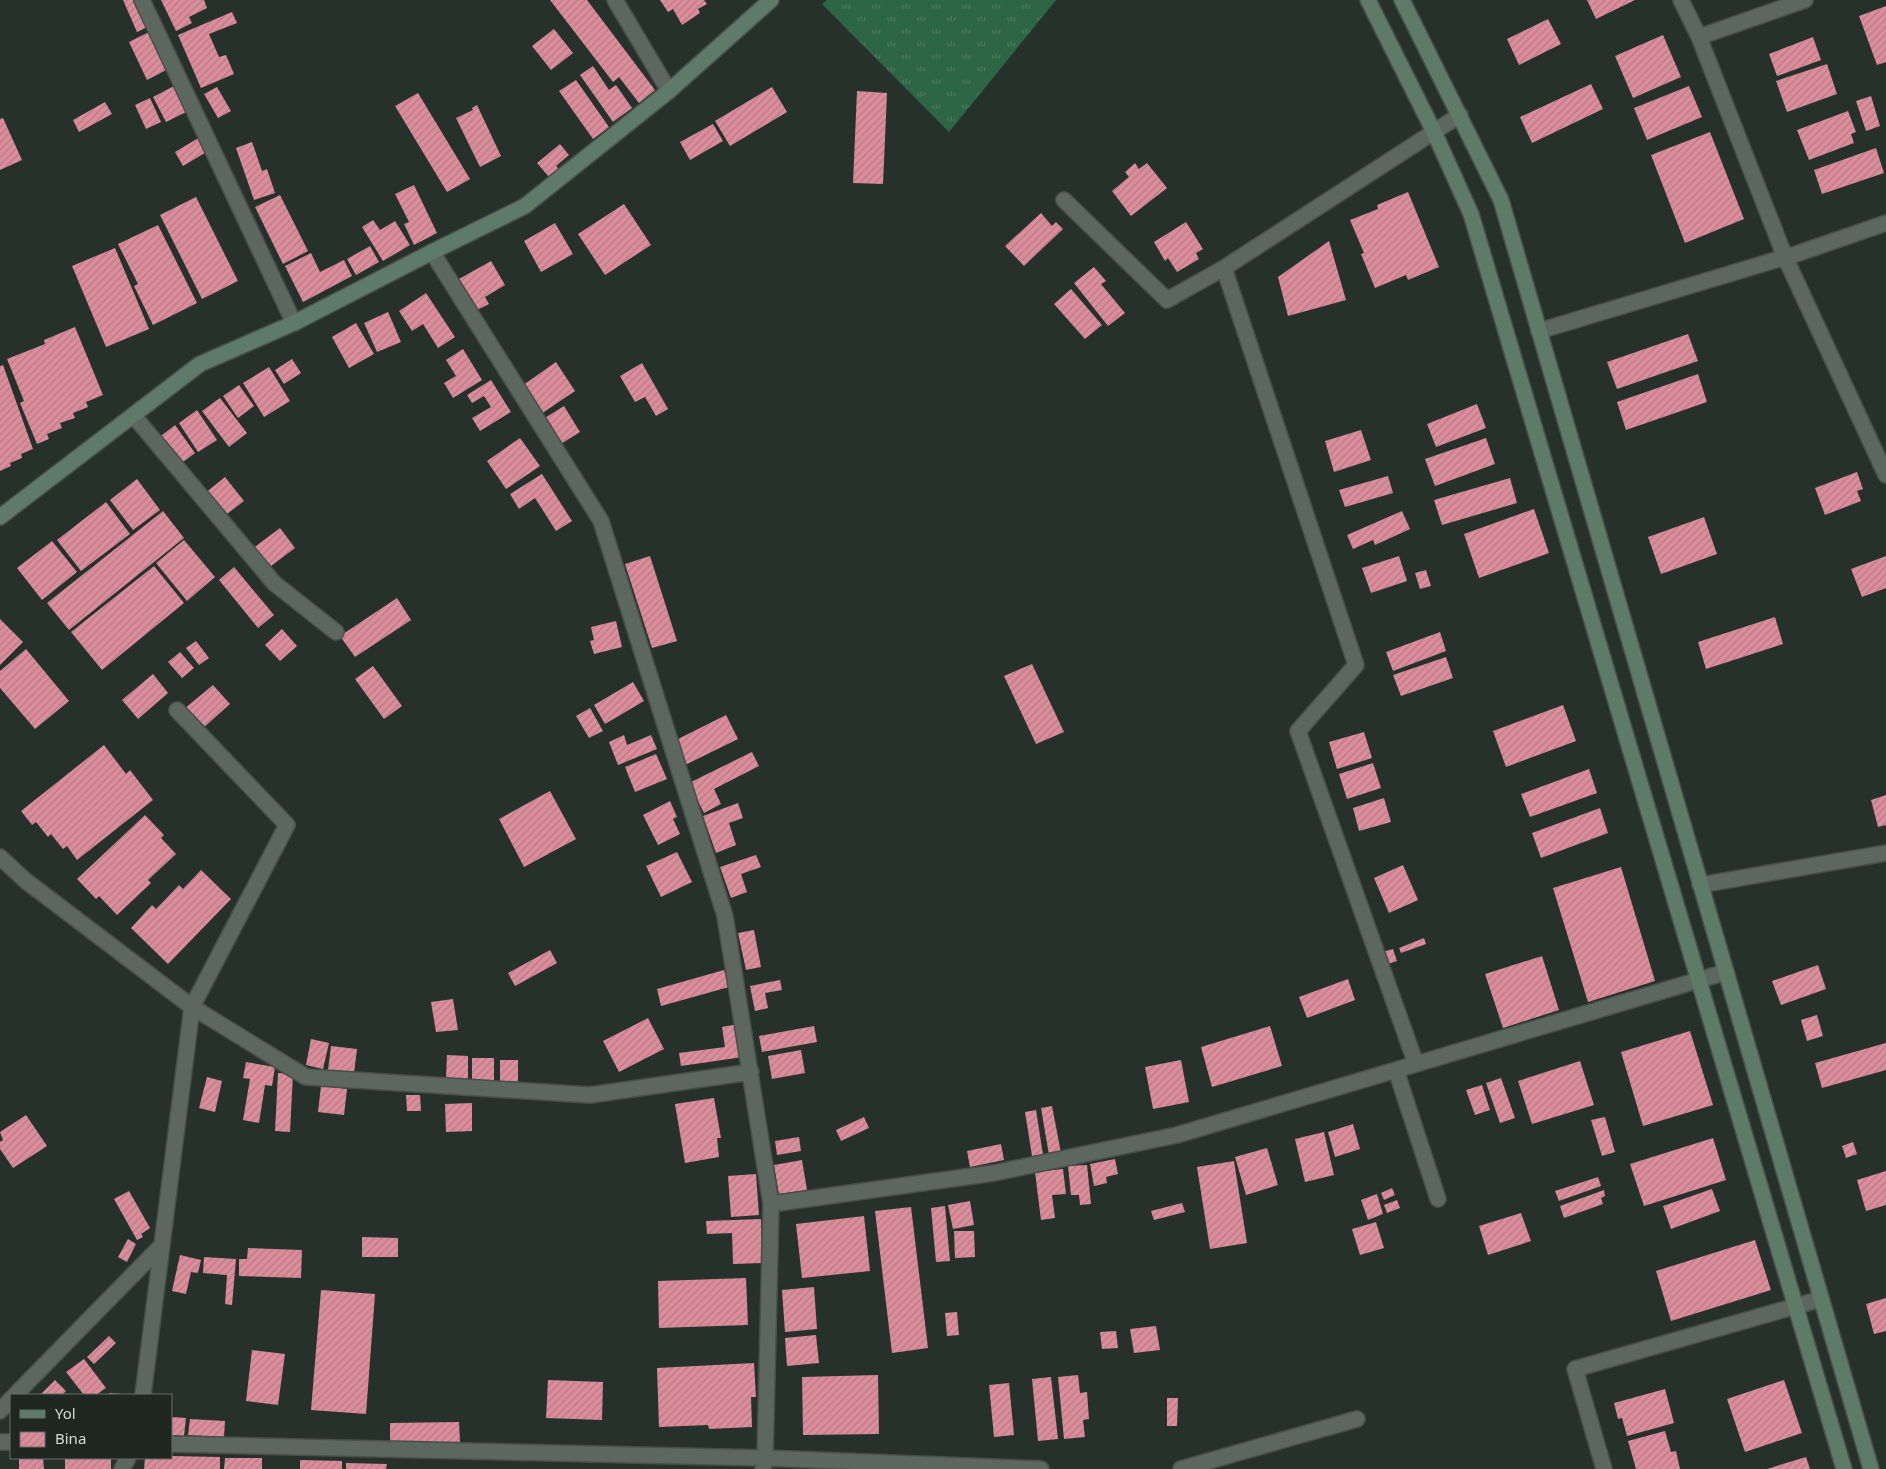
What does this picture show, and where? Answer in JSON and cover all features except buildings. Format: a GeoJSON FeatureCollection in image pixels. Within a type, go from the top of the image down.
{"type":"FeatureCollection","features":[{"type":"Feature","properties":{"kind":"street"},"geometry":{"type":"LineString","coordinates":[[142,0],[294,323]]}},
{"type":"Feature","properties":{"kind":"street"},"geometry":{"type":"LineString","coordinates":[[615,0],[669,91]]}},
{"type":"Feature","properties":{"kind":"street"},"geometry":{"type":"LineString","coordinates":[[0,517],[200,364],[294,323],[525,206],[669,91],[771,0]]}},
{"type":"Feature","properties":{"kind":"street"},"geometry":{"type":"LineString","coordinates":[[1368,0],[1434,132],[1471,214],[1844,1469]]}},
{"type":"Feature","properties":{"kind":"street"},"geometry":{"type":"LineString","coordinates":[[1402,0],[1501,200],[1871,1469]]}},
{"type":"Feature","properties":{"kind":"street"},"geometry":{"type":"LineString","coordinates":[[1681,0],[1700,37],[1785,256],[1886,475]]}},
{"type":"Feature","properties":{"kind":"street"},"geometry":{"type":"LineString","coordinates":[[1700,37],[1805,0]]}},
{"type":"Feature","properties":{"kind":"street"},"geometry":{"type":"LineString","coordinates":[[1064,200],[1167,300],[1224,268],[1460,115]]}},
{"type":"Feature","properties":{"kind":"street"},"geometry":{"type":"LineString","coordinates":[[1539,331],[1886,223]]}},
{"type":"Feature","properties":{"kind":"street"},"geometry":{"type":"LineString","coordinates":[[432,252],[601,521],[726,916],[771,1204],[764,1464]]}},
{"type":"Feature","properties":{"kind":"street"},"geometry":{"type":"LineString","coordinates":[[1224,268],[1356,665],[1298,731],[1416,1064]]}},
{"type":"Feature","properties":{"kind":"street"},"geometry":{"type":"LineString","coordinates":[[133,415],[274,584],[336,632]]}},
{"type":"Feature","properties":{"kind":"street"},"geometry":{"type":"LineString","coordinates":[[143,1394],[192,1007],[287,825],[177,710]]}},
{"type":"Feature","properties":{"kind":"street"},"geometry":{"type":"LineString","coordinates":[[1700,885],[1886,853]]}},
{"type":"Feature","properties":{"kind":"street"},"geometry":{"type":"LineString","coordinates":[[0,857],[26,881],[192,1007],[306,1077],[590,1095],[751,1072]]}},
{"type":"Feature","properties":{"kind":"street"},"geometry":{"type":"LineString","coordinates":[[771,1204],[994,1173],[1177,1135],[1726,972]]}},
{"type":"Feature","properties":{"kind":"street"},"geometry":{"type":"LineString","coordinates":[[1396,1070],[1438,1199]]}},
{"type":"Feature","properties":{"kind":"street"},"geometry":{"type":"LineString","coordinates":[[16,1394],[162,1245]]}},
{"type":"Feature","properties":{"kind":"street"},"geometry":{"type":"LineString","coordinates":[[1604,1469],[1575,1369],[1821,1300]]}},
{"type":"Feature","properties":{"kind":"street"},"geometry":{"type":"LineString","coordinates":[[0,1411],[10,1400]]}},
{"type":"Feature","properties":{"kind":"street"},"geometry":{"type":"LineString","coordinates":[[1181,1469],[1357,1419]]}},
{"type":"Feature","properties":{"kind":"street"},"geometry":{"type":"LineString","coordinates":[[172,1444],[764,1464],[1041,1469]]}},
{"type":"Feature","properties":{"kind":"green space"},"geometry":{"type":"Polygon","coordinates":[[[827,0],[1056,0],[949,132],[822,4],[827,0]]]}}]}
